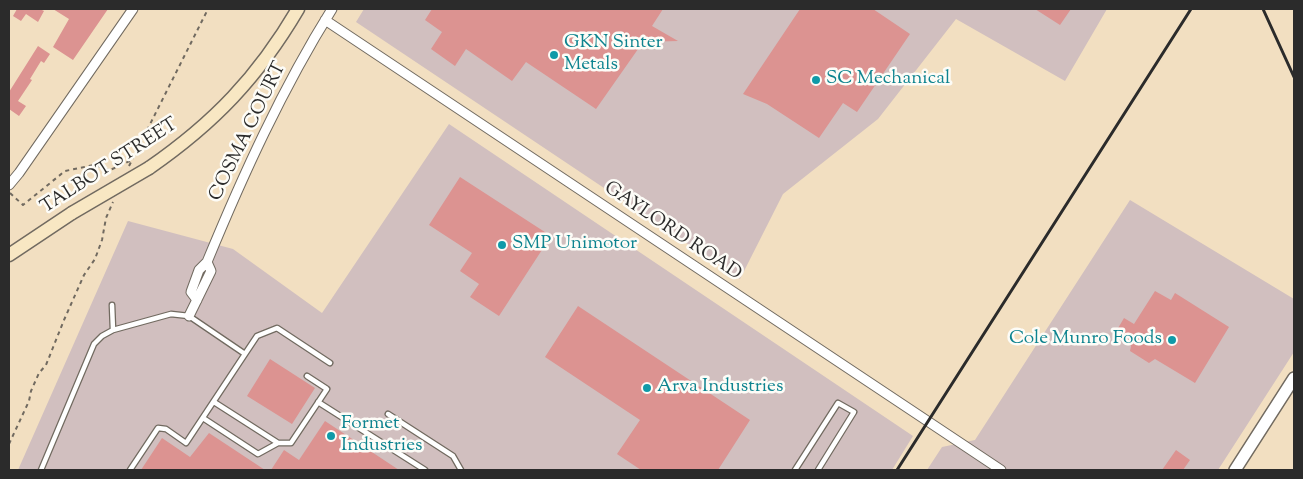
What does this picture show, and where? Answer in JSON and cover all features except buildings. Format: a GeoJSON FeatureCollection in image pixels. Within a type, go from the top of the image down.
{"type":"FeatureCollection","features":[{"type":"Feature","properties":{"kind":"main road","name":"TALBOT STREET"},"geometry":{"type":"LineString","coordinates":[[9,255],[72,213],[149,168],[199,131],[234,98],[258,69],[281,38],[298,9]]}},
{"type":"Feature","properties":{"kind":"street"},"geometry":{"type":"LineString","coordinates":[[9,185],[25,165],[133,9]]}},
{"type":"Feature","properties":{"kind":"street","name":"COSMA COURT"},"geometry":{"type":"LineString","coordinates":[[189,316],[211,271],[207,262],[268,122],[290,79],[332,9]]}},
{"type":"Feature","properties":{"kind":"street","name":"GAYLORD ROAD"},"geometry":{"type":"LineString","coordinates":[[325,20],[1001,470]]}},
{"type":"Feature","properties":{"kind":"street"},"geometry":{"type":"LineString","coordinates":[[1236,470],[1294,378]]}},
{"type":"Feature","properties":{"kind":"lane"},"geometry":{"type":"LineString","coordinates":[[112,305],[113,330]]}},
{"type":"Feature","properties":{"kind":"lane"},"geometry":{"type":"LineString","coordinates":[[40,470],[94,344],[102,336],[113,330],[171,314],[189,316],[245,354]]}},
{"type":"Feature","properties":{"kind":"lane"},"geometry":{"type":"LineString","coordinates":[[130,470],[158,428],[166,429],[186,443],[257,336],[278,328],[330,363]]}},
{"type":"Feature","properties":{"kind":"lane"},"geometry":{"type":"LineString","coordinates":[[203,418],[258,454],[278,443],[291,443],[327,389],[307,376]]}},
{"type":"Feature","properties":{"kind":"lane"},"geometry":{"type":"LineString","coordinates":[[214,402],[278,443]]}},
{"type":"Feature","properties":{"kind":"lane"},"geometry":{"type":"LineString","coordinates":[[318,402],[425,470]]}},
{"type":"Feature","properties":{"kind":"lane"},"geometry":{"type":"LineString","coordinates":[[795,470],[838,403],[854,412],[818,470]]}},
{"type":"Feature","properties":{"kind":"lane"},"geometry":{"type":"LineString","coordinates":[[388,414],[453,456],[460,470]]}},
{"type":"Feature","properties":{"kind":"path"},"geometry":{"type":"LineString","coordinates":[[128,168],[208,9]]}},
{"type":"Feature","properties":{"kind":"path"},"geometry":{"type":"LineString","coordinates":[[9,192],[23,205],[65,171],[94,165],[110,170],[132,160]]}},
{"type":"Feature","properties":{"kind":"path"},"geometry":{"type":"LineString","coordinates":[[9,444],[29,402],[31,391],[39,373],[46,365],[84,275],[95,259],[102,240],[106,218],[114,201]]}},
{"type":"Feature","properties":{"kind":"shaded area"},"geometry":{"type":"Polygon","coordinates":[[[364,9],[1107,9],[1065,81],[956,19],[878,119],[783,194],[740,279],[356,22],[364,9]]]}},
{"type":"Feature","properties":{"kind":"shaded area"},"geometry":{"type":"Polygon","coordinates":[[[449,124],[913,436],[892,470],[18,470],[128,221],[233,249],[322,313],[449,124]]]}},
{"type":"Feature","properties":{"kind":"shaded area"},"geometry":{"type":"Polygon","coordinates":[[[1130,200],[1294,299],[1294,352],[1218,470],[927,470],[942,447],[975,440],[1130,200]]]}},
{"type":"Feature","properties":{"kind":"railway"},"geometry":{"type":"LineString","coordinates":[[897,470],[1191,9]]}},
{"type":"Feature","properties":{"kind":"railway"},"geometry":{"type":"LineString","coordinates":[[1263,9],[1294,77]]}},
{"type":"Feature","properties":{"kind":"place","name":"GKN Sinter Metals"},"geometry":{"type":"Point","coordinates":[554,55]}},
{"type":"Feature","properties":{"kind":"place","name":"SC Mechanical"},"geometry":{"type":"Point","coordinates":[816,80]}},
{"type":"Feature","properties":{"kind":"place","name":"SMP Unimotor"},"geometry":{"type":"Point","coordinates":[502,245]}},
{"type":"Feature","properties":{"kind":"place","name":"Cole Munro Foods"},"geometry":{"type":"Point","coordinates":[1172,340]}},
{"type":"Feature","properties":{"kind":"place","name":"Arva Industries"},"geometry":{"type":"Point","coordinates":[647,388]}},
{"type":"Feature","properties":{"kind":"place","name":"Formet Industries"},"geometry":{"type":"Point","coordinates":[331,436]}}]}
